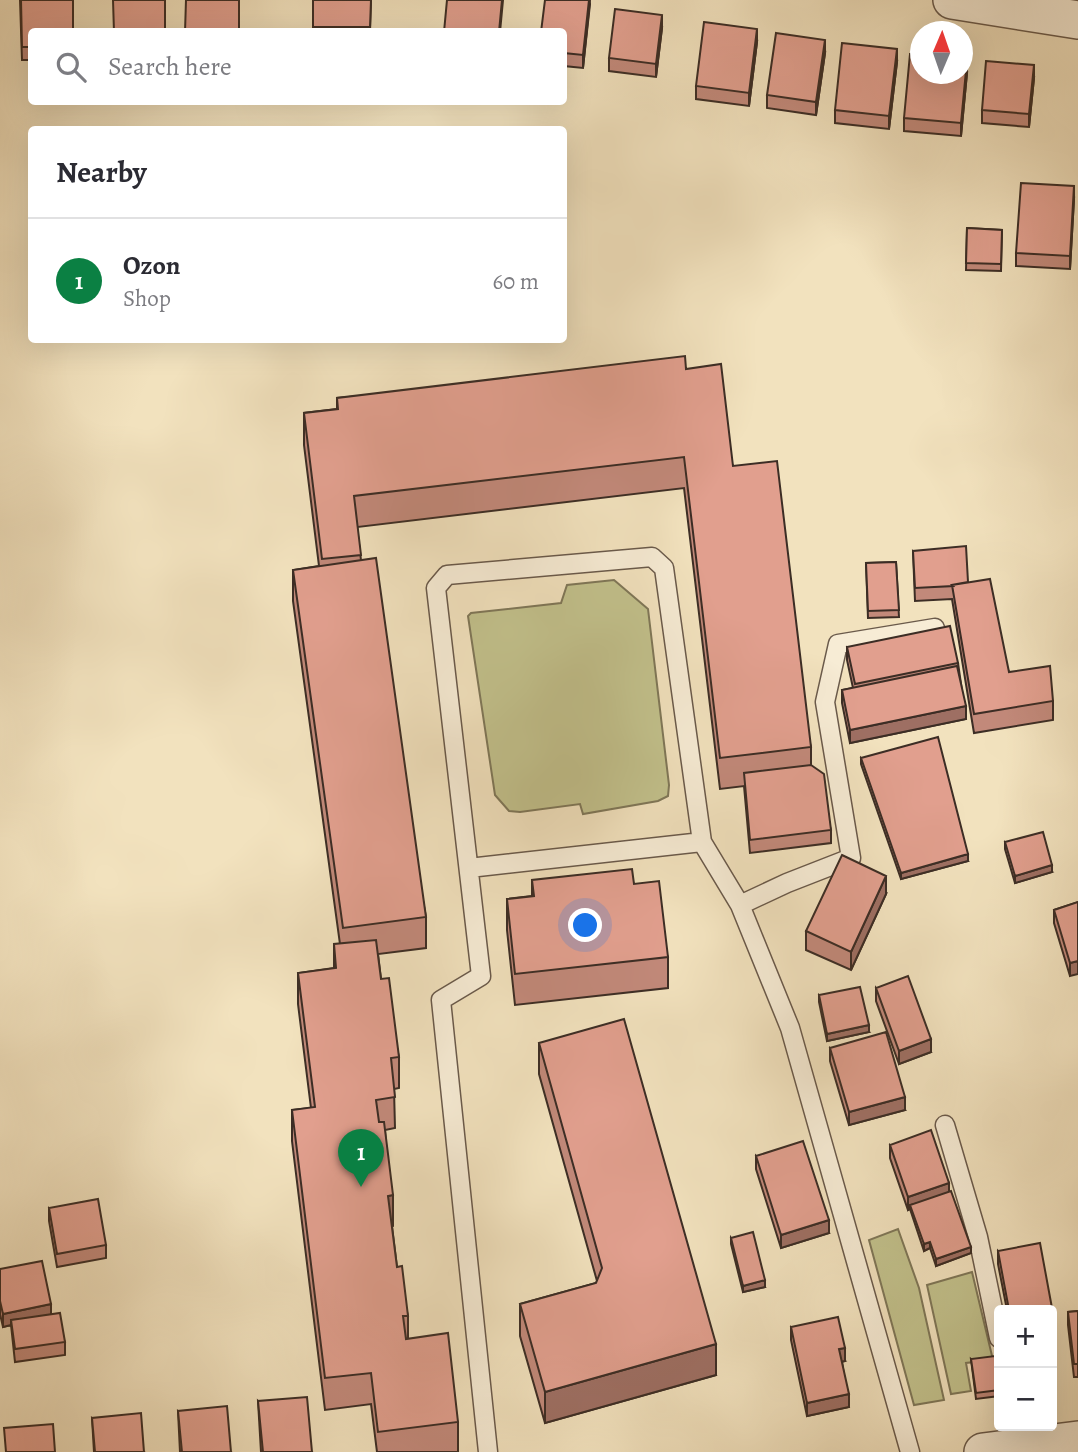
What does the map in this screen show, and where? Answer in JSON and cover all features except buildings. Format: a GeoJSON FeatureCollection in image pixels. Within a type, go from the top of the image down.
{"type":"FeatureCollection","features":[{"type":"Feature","properties":{"kind":"street"},"geometry":{"type":"LineString","coordinates":[[952,0],[1078,20]]}},
{"type":"Feature","properties":{"kind":"street"},"geometry":{"type":"LineString","coordinates":[[984,1452],[1026,1443],[1078,1440]]}},
{"type":"Feature","properties":{"kind":"lane"},"geometry":{"type":"LineString","coordinates":[[488,1452],[441,1000],[481,976],[436,588],[447,575],[652,557],[664,568],[702,842],[740,905],[790,1028],[910,1452]]}},
{"type":"Feature","properties":{"kind":"lane"},"geometry":{"type":"LineString","coordinates":[[740,905],[851,858],[825,702],[838,644],[935,628]]}},
{"type":"Feature","properties":{"kind":"lane"},"geometry":{"type":"LineString","coordinates":[[469,868],[702,842]]}},
{"type":"Feature","properties":{"kind":"lane"},"geometry":{"type":"LineString","coordinates":[[944,1125],[978,1237],[994,1314]]}},
{"type":"Feature","properties":{"kind":"shaded area"},"geometry":{"type":"Polygon","coordinates":[[[614,580],[648,609],[669,785],[668,796],[658,801],[583,814],[580,804],[509,811],[495,795],[468,616],[471,613],[561,603],[567,585],[614,580]]]}},
{"type":"Feature","properties":{"kind":"shaded area"},"geometry":{"type":"Polygon","coordinates":[[[898,1229],[919,1288],[944,1400],[914,1405],[869,1240],[898,1229]]]}},
{"type":"Feature","properties":{"kind":"shaded area"},"geometry":{"type":"Polygon","coordinates":[[[972,1272],[993,1360],[966,1363],[971,1391],[951,1394],[927,1285],[972,1272]]]}},
{"type":"Feature","properties":{"kind":"place","name":"Ozon"},"geometry":{"type":"Point","coordinates":[361,1187]}}]}
